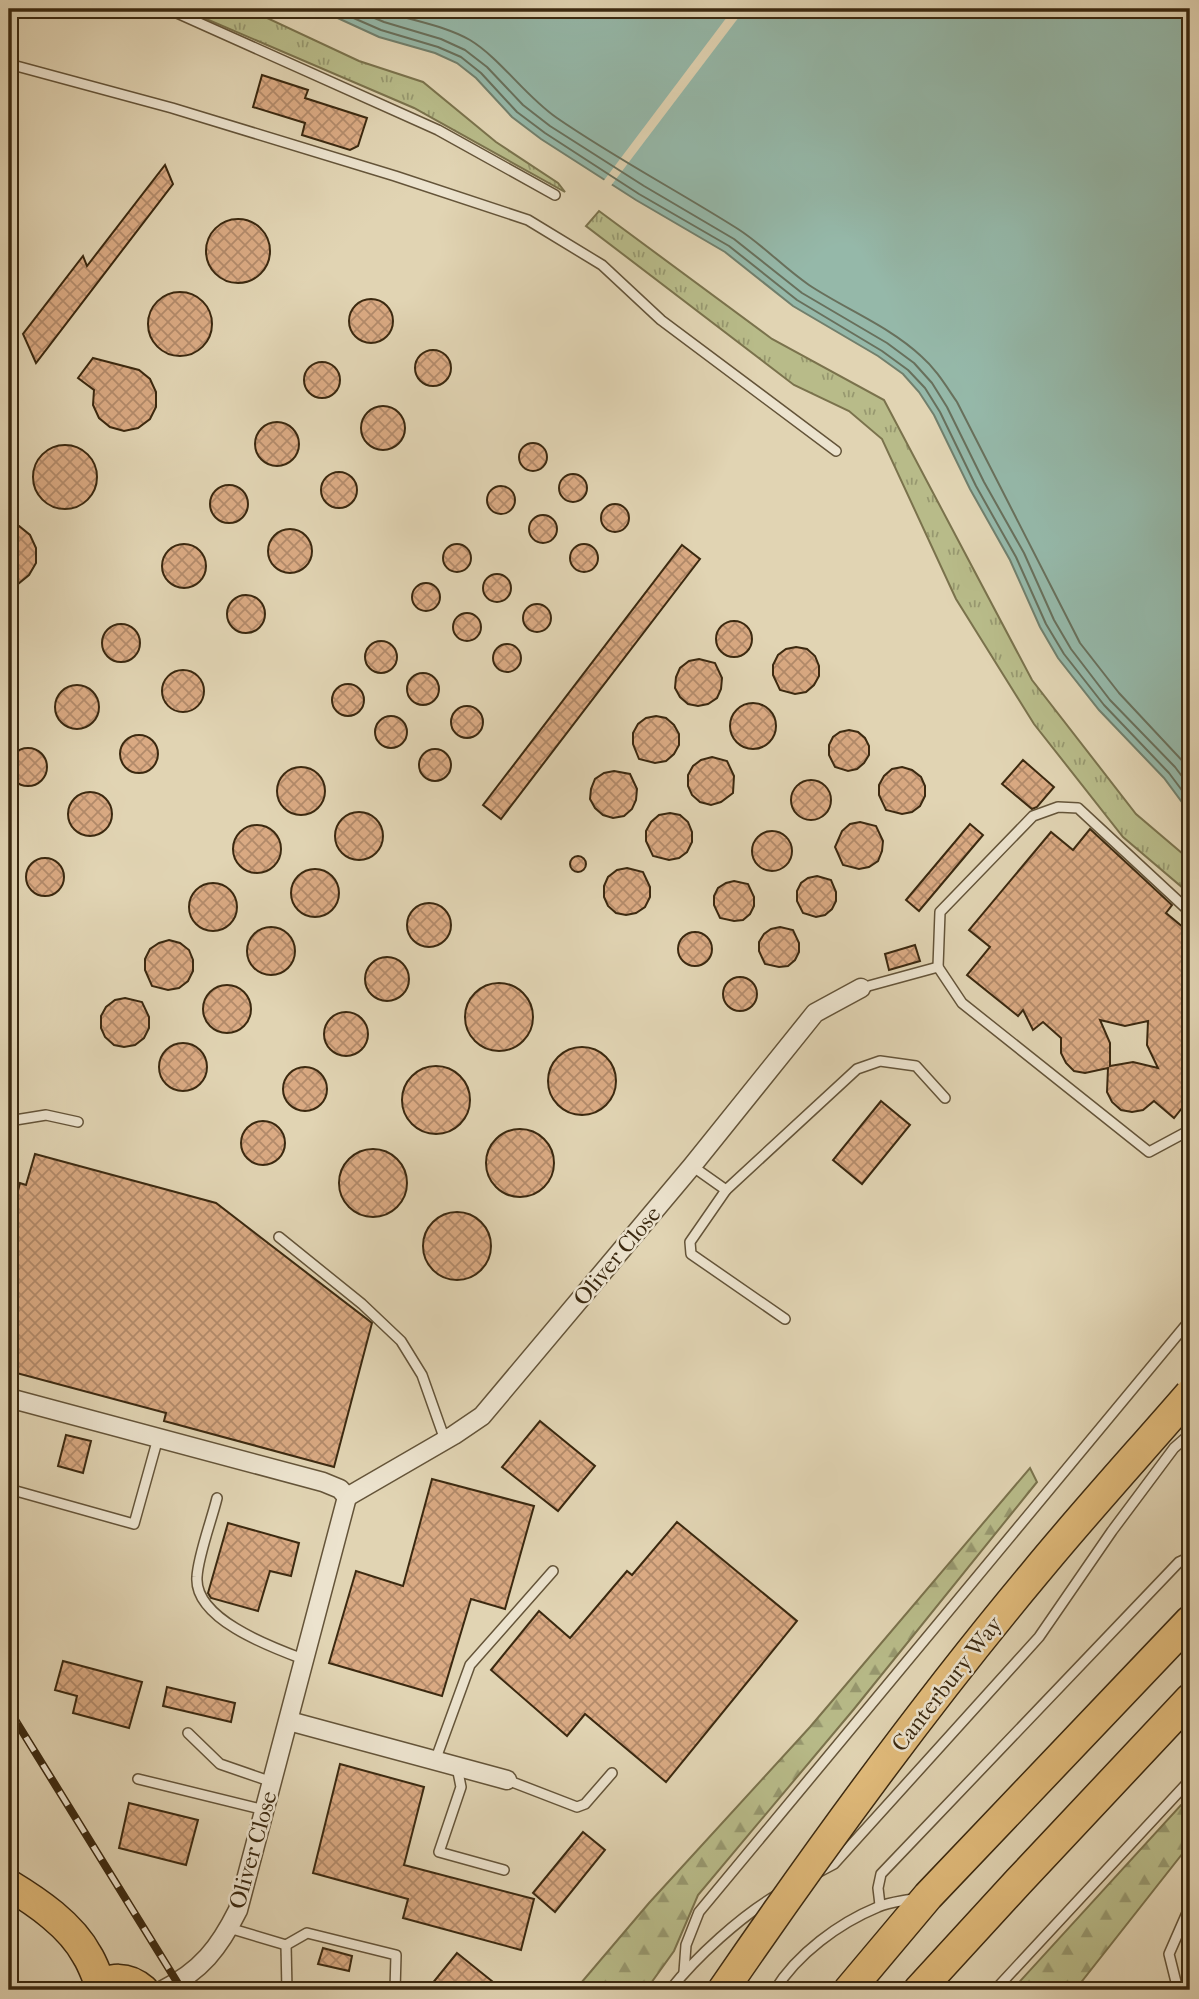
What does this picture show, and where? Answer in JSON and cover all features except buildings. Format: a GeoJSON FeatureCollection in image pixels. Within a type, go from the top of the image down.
{"type":"FeatureCollection","features":[{"type":"Feature","properties":{"kind":"main road","name":"Canterbury Way"},"geometry":{"type":"LineString","coordinates":[[723,1990],[899,1744],[1034,1574],[1190,1394]]}},
{"type":"Feature","properties":{"kind":"main road"},"geometry":{"type":"LineString","coordinates":[[849,1990],[928,1896],[1190,1621]]}},
{"type":"Feature","properties":{"kind":"main road"},"geometry":{"type":"LineString","coordinates":[[919,1990],[1190,1699]]}},
{"type":"Feature","properties":{"kind":"main road"},"geometry":{"type":"LineString","coordinates":[[9,1885],[46,1910],[68,1930],[87,1952],[98,1988],[122,1979],[133,1982],[143,1990]]}},
{"type":"Feature","properties":{"kind":"street","name":"Oliver Close"},"geometry":{"type":"LineString","coordinates":[[163,1990],[186,1978],[200,1966],[229,1928],[238,1909],[347,1497],[482,1416],[692,1166],[815,1013],[861,988]]}},
{"type":"Feature","properties":{"kind":"street"},"geometry":{"type":"LineString","coordinates":[[9,1398],[323,1482],[340,1489],[347,1497]]}},
{"type":"Feature","properties":{"kind":"street"},"geometry":{"type":"LineString","coordinates":[[289,1721],[507,1780]]}},
{"type":"Feature","properties":{"kind":"lane"},"geometry":{"type":"LineString","coordinates":[[169,9],[438,130],[555,194]]}},
{"type":"Feature","properties":{"kind":"lane"},"geometry":{"type":"LineString","coordinates":[[9,64],[186,112],[528,220],[603,265],[661,320],[836,451]]}},
{"type":"Feature","properties":{"kind":"lane"},"geometry":{"type":"LineString","coordinates":[[1190,912],[1078,808],[1058,807],[1034,816],[940,912],[938,967],[962,1003],[1149,1152],[1190,1129]]}},
{"type":"Feature","properties":{"kind":"lane"},"geometry":{"type":"LineString","coordinates":[[861,988],[938,967]]}},
{"type":"Feature","properties":{"kind":"lane"},"geometry":{"type":"LineString","coordinates":[[785,1319],[691,1254],[690,1242],[726,1190],[857,1069],[880,1061],[915,1066],[945,1098]]}},
{"type":"Feature","properties":{"kind":"lane"},"geometry":{"type":"LineString","coordinates":[[9,1121],[46,1115],[78,1122]]}},
{"type":"Feature","properties":{"kind":"lane"},"geometry":{"type":"LineString","coordinates":[[692,1166],[726,1190]]}},
{"type":"Feature","properties":{"kind":"lane"},"geometry":{"type":"LineString","coordinates":[[279,1237],[362,1304],[401,1341],[422,1375],[445,1440]]}},
{"type":"Feature","properties":{"kind":"lane"},"geometry":{"type":"LineString","coordinates":[[684,1972],[686,1945],[699,1912],[1190,1320]]}},
{"type":"Feature","properties":{"kind":"lane"},"geometry":{"type":"LineString","coordinates":[[670,1990],[684,1972],[757,1906],[834,1864],[1039,1637],[1112,1531],[1174,1448],[1190,1434]]}},
{"type":"Feature","properties":{"kind":"lane"},"geometry":{"type":"LineString","coordinates":[[9,1489],[134,1524],[158,1438]]}},
{"type":"Feature","properties":{"kind":"lane"},"geometry":{"type":"LineString","coordinates":[[218,1498],[197,1577],[199,1593],[207,1607],[221,1619],[270,1647],[303,1659]]}},
{"type":"Feature","properties":{"kind":"lane"},"geometry":{"type":"LineString","coordinates":[[880,1905],[878,1888],[881,1874],[1179,1562],[1190,1557]]}},
{"type":"Feature","properties":{"kind":"lane"},"geometry":{"type":"LineString","coordinates":[[435,1761],[470,1665],[553,1571]]}},
{"type":"Feature","properties":{"kind":"lane"},"geometry":{"type":"LineString","coordinates":[[188,1733],[220,1764],[272,1782]]}},
{"type":"Feature","properties":{"kind":"lane"},"geometry":{"type":"LineString","coordinates":[[457,1767],[461,1787],[439,1852],[504,1870]]}},
{"type":"Feature","properties":{"kind":"lane"},"geometry":{"type":"LineString","coordinates":[[507,1780],[577,1807],[585,1804],[612,1773]]}},
{"type":"Feature","properties":{"kind":"lane"},"geometry":{"type":"LineString","coordinates":[[138,1779],[265,1810]]}},
{"type":"Feature","properties":{"kind":"lane"},"geometry":{"type":"LineString","coordinates":[[995,1990],[1190,1782]]}},
{"type":"Feature","properties":{"kind":"lane"},"geometry":{"type":"LineString","coordinates":[[775,1990],[799,1961],[825,1937],[880,1905],[928,1896]]}},
{"type":"Feature","properties":{"kind":"lane"},"geometry":{"type":"LineString","coordinates":[[1178,1990],[1169,1954],[1190,1906]]}},
{"type":"Feature","properties":{"kind":"lane"},"geometry":{"type":"LineString","coordinates":[[229,1928],[286,1945],[307,1933],[396,1955],[395,1990]]}},
{"type":"Feature","properties":{"kind":"lane"},"geometry":{"type":"LineString","coordinates":[[286,1945],[287,1990]]}},
{"type":"Feature","properties":{"kind":"green space"},"geometry":{"type":"Polygon","coordinates":[[[183,9],[248,9],[359,61],[423,82],[496,142],[558,183],[565,192],[414,108],[183,9]]]}},
{"type":"Feature","properties":{"kind":"green space"},"geometry":{"type":"Polygon","coordinates":[[[599,211],[772,339],[884,400],[1032,680],[1136,814],[1190,860],[1190,894],[1123,837],[1034,724],[956,599],[882,439],[849,411],[794,385],[586,226],[599,211]]]}},
{"type":"Feature","properties":{"kind":"green space"},"geometry":{"type":"Polygon","coordinates":[[[1030,1468],[1037,1482],[854,1709],[698,1895],[674,1951],[646,1990],[575,1990],[649,1903],[810,1727],[1030,1468]]]}},
{"type":"Feature","properties":{"kind":"green space"},"geometry":{"type":"Polygon","coordinates":[[[1190,1801],[1190,1844],[1075,1990],[1012,1990],[1181,1805],[1190,1801]]]}},
{"type":"Feature","properties":{"kind":"water"},"geometry":{"type":"Polygon","coordinates":[[[318,9],[1190,9],[1190,813],[1164,778],[1099,710],[1058,658],[934,415],[903,374],[878,356],[793,306],[725,252],[636,200],[541,139],[512,117],[476,78],[457,63],[435,53],[379,37],[318,9]]]}},
{"type":"Feature","properties":{"kind":"pier"},"geometry":{"type":"Polygon","coordinates":[[[733,9],[745,9],[610,187],[602,183],[733,9]]]}},
{"type":"Feature","properties":{"kind":"railway"},"geometry":{"type":"LineString","coordinates":[[9,1710],[182,1990]]}}]}
